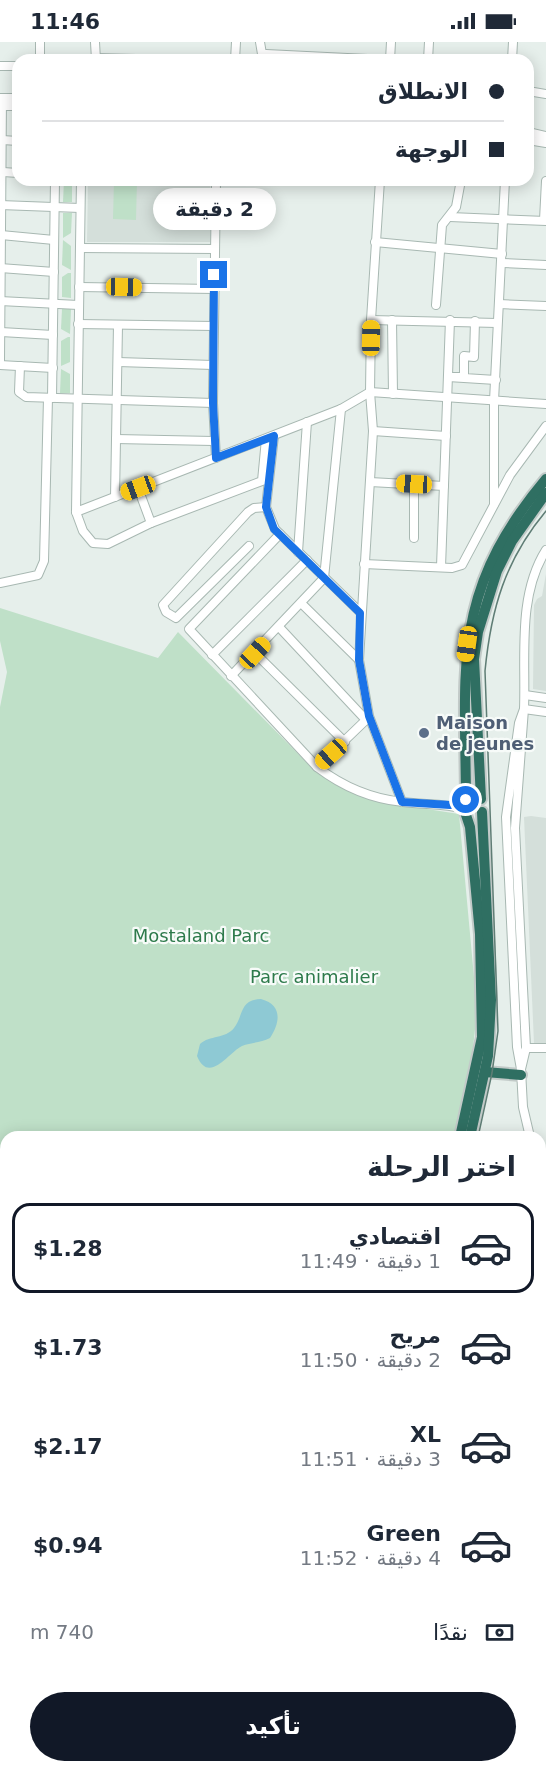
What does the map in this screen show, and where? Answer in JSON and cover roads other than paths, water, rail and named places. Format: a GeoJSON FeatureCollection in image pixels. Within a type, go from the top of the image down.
{"type":"FeatureCollection","features":[{"type":"Feature","properties":{"kind":"highway"},"geometry":{"type":"LineString","coordinates":[[461,1131],[479,1054],[483,1001],[470,827],[465,806],[465,658],[477,596],[504,536],[546,479]]}},
{"type":"Feature","properties":{"kind":"highway"},"geometry":{"type":"LineString","coordinates":[[471,1131],[485,1072],[491,1000],[482,812],[484,805],[481,799],[474,658],[478,632],[497,571],[512,541],[546,493]]}},
{"type":"Feature","properties":{"kind":"highway"},"geometry":{"type":"LineString","coordinates":[[465,806],[475,796],[481,799]]}},
{"type":"Feature","properties":{"kind":"highway"},"geometry":{"type":"LineString","coordinates":[[465,806],[474,817],[482,812]]}},
{"type":"Feature","properties":{"kind":"highway"},"geometry":{"type":"LineString","coordinates":[[485,1072],[521,1072]]}},
{"type":"Feature","properties":{"kind":"street"},"geometry":{"type":"LineString","coordinates":[[1,102],[3,172],[0,363],[53,368]]}},
{"type":"Feature","properties":{"kind":"street"},"geometry":{"type":"LineString","coordinates":[[2,140],[12,141]]}},
{"type":"Feature","properties":{"kind":"street"},"geometry":{"type":"LineString","coordinates":[[3,172],[12,173]]}},
{"type":"Feature","properties":{"kind":"street"},"geometry":{"type":"LineString","coordinates":[[450,217],[545,220],[546,181]]}},
{"type":"Feature","properties":{"kind":"street"},"geometry":{"type":"LineString","coordinates":[[0,584],[38,575],[44,561],[53,368],[55,186]]}},
{"type":"Feature","properties":{"kind":"street"},"geometry":{"type":"LineString","coordinates":[[81,186],[76,512],[83,531],[93,543],[108,544],[151,523],[262,481],[270,437]]}},
{"type":"Feature","properties":{"kind":"street"},"geometry":{"type":"LineString","coordinates":[[216,186],[213,441],[216,458]]}},
{"type":"Feature","properties":{"kind":"street"},"geometry":{"type":"LineString","coordinates":[[380,186],[375,242],[370,392],[373,431],[360,613],[359,660],[368,718],[402,802]]}},
{"type":"Feature","properties":{"kind":"street"},"geometry":{"type":"LineString","coordinates":[[436,304],[442,225],[450,217],[458,201],[460,186]]}},
{"type":"Feature","properties":{"kind":"street"},"geometry":{"type":"LineString","coordinates":[[494,504],[494,401],[505,186]]}},
{"type":"Feature","properties":{"kind":"street"},"geometry":{"type":"LineString","coordinates":[[1,205],[80,208]]}},
{"type":"Feature","properties":{"kind":"street"},"geometry":{"type":"LineString","coordinates":[[1,235],[54,240]]}},
{"type":"Feature","properties":{"kind":"street"},"geometry":{"type":"LineString","coordinates":[[375,242],[546,265]]}},
{"type":"Feature","properties":{"kind":"street"},"geometry":{"type":"LineString","coordinates":[[80,248],[215,249]]}},
{"type":"Feature","properties":{"kind":"street"},"geometry":{"type":"LineString","coordinates":[[0,268],[54,272]]}},
{"type":"Feature","properties":{"kind":"street"},"geometry":{"type":"LineString","coordinates":[[79,287],[214,289]]}},
{"type":"Feature","properties":{"kind":"street"},"geometry":{"type":"LineString","coordinates":[[0,301],[78,305]]}},
{"type":"Feature","properties":{"kind":"street"},"geometry":{"type":"LineString","coordinates":[[499,304],[546,306]]}},
{"type":"Feature","properties":{"kind":"street"},"geometry":{"type":"LineString","coordinates":[[372,320],[450,320],[497,323]]}},
{"type":"Feature","properties":{"kind":"street"},"geometry":{"type":"LineString","coordinates":[[392,320],[393,394]]}},
{"type":"Feature","properties":{"kind":"street"},"geometry":{"type":"LineString","coordinates":[[441,567],[450,320]]}},
{"type":"Feature","properties":{"kind":"street"},"geometry":{"type":"LineString","coordinates":[[448,377],[464,377],[464,356],[474,357],[475,321]]}},
{"type":"Feature","properties":{"kind":"street"},"geometry":{"type":"LineString","coordinates":[[78,324],[214,326]]}},
{"type":"Feature","properties":{"kind":"street"},"geometry":{"type":"LineString","coordinates":[[115,497],[118,325]]}},
{"type":"Feature","properties":{"kind":"street"},"geometry":{"type":"LineString","coordinates":[[1,332],[53,335]]}},
{"type":"Feature","properties":{"kind":"street"},"geometry":{"type":"LineString","coordinates":[[118,362],[213,364]]}},
{"type":"Feature","properties":{"kind":"street"},"geometry":{"type":"LineString","coordinates":[[20,366],[21,395],[213,403]]}},
{"type":"Feature","properties":{"kind":"street"},"geometry":{"type":"LineString","coordinates":[[448,377],[496,380]]}},
{"type":"Feature","properties":{"kind":"street"},"geometry":{"type":"LineString","coordinates":[[76,512],[341,409],[370,392],[546,404]]}},
{"type":"Feature","properties":{"kind":"street"},"geometry":{"type":"LineString","coordinates":[[231,676],[324,578],[341,409]]}},
{"type":"Feature","properties":{"kind":"street"},"geometry":{"type":"LineString","coordinates":[[298,552],[307,422]]}},
{"type":"Feature","properties":{"kind":"street"},"geometry":{"type":"LineString","coordinates":[[364,564],[456,568],[463,564],[510,475],[546,426]]}},
{"type":"Feature","properties":{"kind":"street"},"geometry":{"type":"LineString","coordinates":[[373,431],[446,436]]}},
{"type":"Feature","properties":{"kind":"street"},"geometry":{"type":"LineString","coordinates":[[270,437],[266,507],[274,529],[360,613]]}},
{"type":"Feature","properties":{"kind":"street"},"geometry":{"type":"LineString","coordinates":[[116,439],[213,441]]}},
{"type":"Feature","properties":{"kind":"street"},"geometry":{"type":"LineString","coordinates":[[494,467],[510,475]]}},
{"type":"Feature","properties":{"kind":"street"},"geometry":{"type":"LineString","coordinates":[[370,482],[444,486]]}},
{"type":"Feature","properties":{"kind":"street"},"geometry":{"type":"LineString","coordinates":[[414,484],[414,538]]}},
{"type":"Feature","properties":{"kind":"street"},"geometry":{"type":"LineString","coordinates":[[138,488],[151,523]]}},
{"type":"Feature","properties":{"kind":"street"},"geometry":{"type":"LineString","coordinates":[[249,546],[176,618],[166,612],[163,605],[248,512],[254,508],[266,507]]}},
{"type":"Feature","properties":{"kind":"street"},"geometry":{"type":"LineString","coordinates":[[280,534],[189,626],[189,629],[318,767],[354,789],[402,802],[465,806]]}},
{"type":"Feature","properties":{"kind":"street"},"geometry":{"type":"LineString","coordinates":[[521,1072],[526,1048],[515,828],[525,695],[530,581],[546,550]]}},
{"type":"Feature","properties":{"kind":"street"},"geometry":{"type":"LineString","coordinates":[[212,655],[307,560]]}},
{"type":"Feature","properties":{"kind":"street"},"geometry":{"type":"LineString","coordinates":[[301,603],[359,660]]}},
{"type":"Feature","properties":{"kind":"street"},"geometry":{"type":"LineString","coordinates":[[279,627],[368,718]]}},
{"type":"Feature","properties":{"kind":"street"},"geometry":{"type":"LineString","coordinates":[[255,653],[345,742]]}},
{"type":"Feature","properties":{"kind":"street"},"geometry":{"type":"LineString","coordinates":[[525,695],[546,698]]}},
{"type":"Feature","properties":{"kind":"street"},"geometry":{"type":"LineString","coordinates":[[524,709],[546,712]]}},
{"type":"Feature","properties":{"kind":"street"},"geometry":{"type":"LineString","coordinates":[[524,709],[519,723],[507,791],[506,817],[517,1047],[523,1107],[529,1131]]}},
{"type":"Feature","properties":{"kind":"street"},"geometry":{"type":"LineString","coordinates":[[318,767],[368,718]]}},
{"type":"Feature","properties":{"kind":"street"},"geometry":{"type":"LineString","coordinates":[[526,1048],[546,1048]]}},
{"type":"Feature","properties":{"kind":"water"},"geometry":{"type":"Polygon","coordinates":[[[261,999],[273,1006],[278,1015],[270,1038],[242,1046],[213,1067],[207,1068],[202,1064],[197,1056],[200,1044],[230,1031],[237,1023],[245,1005],[261,999]]]}},
{"type":"Feature","properties":{"kind":"tram line"},"geometry":{"type":"LineString","coordinates":[[479,1131],[492,1073],[498,1031],[485,671],[491,627],[502,586],[520,548],[546,511]]}},
{"type":"Feature","properties":{"kind":"place","name":"Maison de jeunes"},"geometry":{"type":"Point","coordinates":[424,733]}},
{"type":"Feature","properties":{"kind":"park label","name":"Mostaland Parc"},"geometry":{"type":"Point","coordinates":[201,936]}},
{"type":"Feature","properties":{"kind":"park label","name":"Parc animalier"},"geometry":{"type":"Point","coordinates":[314,977]}}]}
